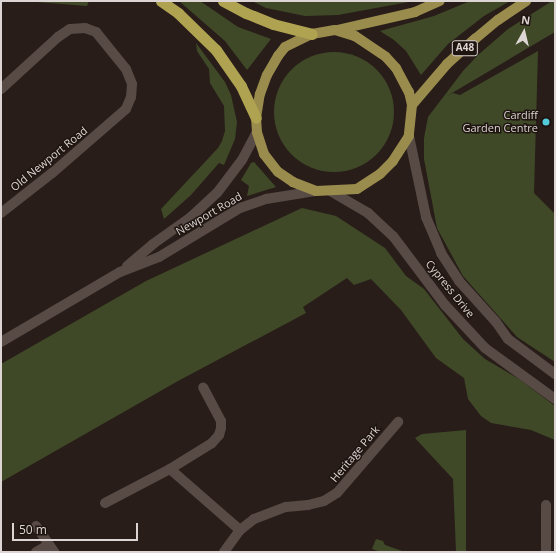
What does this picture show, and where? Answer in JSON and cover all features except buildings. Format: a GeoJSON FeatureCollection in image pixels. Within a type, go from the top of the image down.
{"type":"FeatureCollection","features":[{"type":"Feature","properties":{"kind":"highway"},"geometry":{"type":"LineString","coordinates":[[160,1],[178,13],[216,50],[241,86],[256,118]]}},
{"type":"Feature","properties":{"kind":"highway"},"geometry":{"type":"LineString","coordinates":[[223,1],[246,13],[273,24],[312,34]]}},
{"type":"Feature","properties":{"kind":"main road"},"geometry":{"type":"LineString","coordinates":[[335,30],[355,36],[386,57],[402,78],[409,92],[412,105],[409,136],[393,161],[369,182],[357,189],[332,192],[316,191],[293,182],[278,172],[264,154],[257,132],[256,118],[260,94],[267,75],[278,56],[285,47],[312,34],[414,12],[440,1]]}},
{"type":"Feature","properties":{"kind":"main road","name":"A48"},"geometry":{"type":"LineString","coordinates":[[412,105],[447,64],[498,20],[526,1]]}},
{"type":"Feature","properties":{"kind":"street","name":"Old Newport Road"},"geometry":{"type":"LineString","coordinates":[[1,88],[58,37],[70,29],[85,28],[96,32],[126,69],[132,84],[131,97],[126,109],[113,122],[1,213]]}},
{"type":"Feature","properties":{"kind":"street","name":"Newport Road"},"geometry":{"type":"LineString","coordinates":[[120,272],[153,244],[191,217],[217,193],[242,160],[257,132]]}},
{"type":"Feature","properties":{"kind":"street","name":"Cypress Drive"},"geometry":{"type":"LineString","coordinates":[[409,136],[426,217],[441,253],[459,281],[496,322],[508,339],[555,374]]}},
{"type":"Feature","properties":{"kind":"street","name":"Newport Road"},"geometry":{"type":"LineString","coordinates":[[1,342],[120,272],[159,257],[229,214],[250,204],[266,199],[316,191]]}},
{"type":"Feature","properties":{"kind":"street","name":"Cypress Drive"},"geometry":{"type":"LineString","coordinates":[[332,192],[368,213],[393,236],[445,305],[485,348],[555,399]]}},
{"type":"Feature","properties":{"kind":"street"},"geometry":{"type":"LineString","coordinates":[[105,503],[170,469],[212,443],[219,435],[221,428],[220,421],[203,387]]}},
{"type":"Feature","properties":{"kind":"street","name":"Heritage Park"},"geometry":{"type":"LineString","coordinates":[[224,552],[240,530],[254,519],[268,512],[286,507],[308,505],[324,501],[337,493],[398,422]]}},
{"type":"Feature","properties":{"kind":"street"},"geometry":{"type":"LineString","coordinates":[[170,469],[240,530]]}},
{"type":"Feature","properties":{"kind":"street"},"geometry":{"type":"LineString","coordinates":[[546,505],[546,552]]}},
{"type":"Feature","properties":{"kind":"street"},"geometry":{"type":"LineString","coordinates":[[36,526],[51,548],[36,552]]}},
{"type":"Feature","properties":{"kind":"green space"},"geometry":{"type":"Polygon","coordinates":[[[24,1],[89,1],[87,6],[24,1]]]}},
{"type":"Feature","properties":{"kind":"green space"},"geometry":{"type":"Polygon","coordinates":[[[179,1],[200,1],[238,27],[271,39],[247,70],[225,41],[179,1]]]}},
{"type":"Feature","properties":{"kind":"green space"},"geometry":{"type":"Polygon","coordinates":[[[252,1],[414,1],[338,15],[305,16],[266,8],[252,1]]]}},
{"type":"Feature","properties":{"kind":"green space"},"geometry":{"type":"Polygon","coordinates":[[[470,1],[510,1],[484,16],[448,44],[421,75],[406,51],[394,40],[380,31],[434,16],[470,1]]]}},
{"type":"Feature","properties":{"kind":"green space"},"geometry":{"type":"Polygon","coordinates":[[[552,1],[555,1],[555,32],[447,96],[453,93],[460,95],[538,51],[534,193],[555,214],[555,362],[517,337],[463,276],[437,228],[424,159],[424,138],[428,117],[463,71],[478,55],[508,29],[552,1]]]}},
{"type":"Feature","properties":{"kind":"green space"},"geometry":{"type":"Polygon","coordinates":[[[196,43],[225,82],[231,95],[237,122],[235,139],[224,165],[219,163],[191,195],[164,219],[161,209],[218,148],[225,131],[224,106],[210,83],[209,69],[197,51],[196,43]]]}},
{"type":"Feature","properties":{"kind":"green space"},"geometry":{"type":"Polygon","coordinates":[[[334,52],[357,56],[377,69],[390,89],[394,112],[390,135],[377,155],[357,168],[334,172],[311,168],[291,155],[278,135],[274,112],[278,89],[291,69],[311,56],[334,52]]]}},
{"type":"Feature","properties":{"kind":"green space"},"geometry":{"type":"Polygon","coordinates":[[[254,162],[276,187],[247,196],[249,186],[241,180],[251,163],[254,162]]]}},
{"type":"Feature","properties":{"kind":"green space"},"geometry":{"type":"Polygon","coordinates":[[[302,208],[336,216],[385,248],[406,276],[424,289],[463,339],[485,359],[519,379],[555,406],[555,440],[531,430],[491,423],[481,416],[468,399],[464,378],[436,358],[401,310],[371,279],[354,285],[347,278],[303,307],[306,313],[178,381],[1,482],[1,364],[146,281],[302,208]]]}},
{"type":"Feature","properties":{"kind":"green space"},"geometry":{"type":"Polygon","coordinates":[[[466,430],[466,552],[456,552],[453,479],[415,438],[422,434],[466,430]]]}},
{"type":"Feature","properties":{"kind":"green space"},"geometry":{"type":"Polygon","coordinates":[[[376,539],[383,541],[385,545],[405,552],[381,552],[372,549],[376,539]]]}},
{"type":"Feature","properties":{"kind":"place","name":"Cardiff Garden Centre"},"geometry":{"type":"Point","coordinates":[546,122]}}]}
